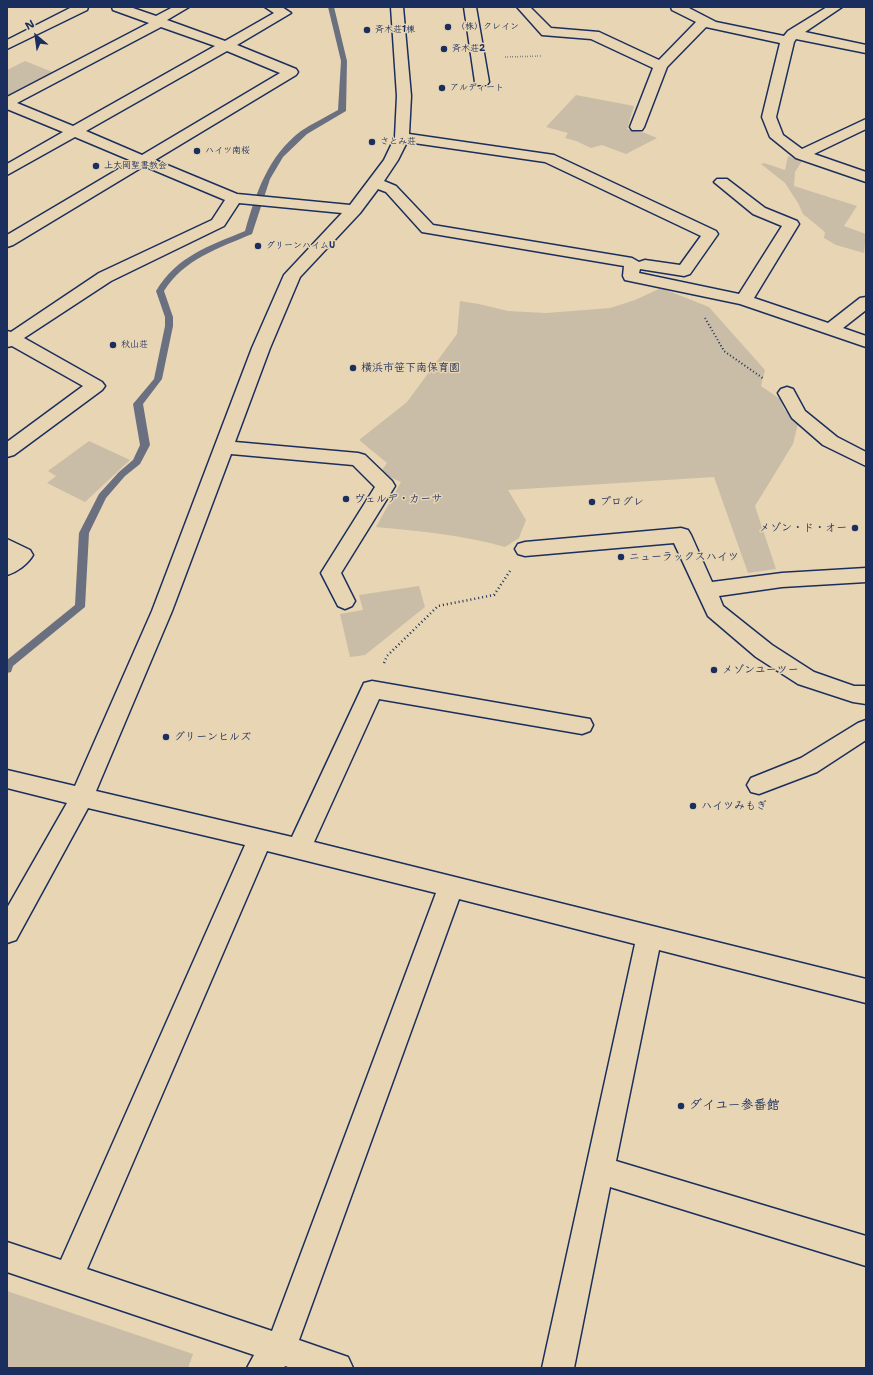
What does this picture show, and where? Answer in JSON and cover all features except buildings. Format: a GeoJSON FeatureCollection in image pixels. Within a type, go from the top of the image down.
{"type":"FeatureCollection","features":[{"type":"Feature","properties":{"kind":"street"},"geometry":{"type":"LineString","coordinates":[[7,45],[82,7]]}},
{"type":"Feature","properties":{"kind":"street"},"geometry":{"type":"LineString","coordinates":[[7,242],[291,72],[227,46],[118,7]]}},
{"type":"Feature","properties":{"kind":"street"},"geometry":{"type":"LineString","coordinates":[[7,103],[183,7]]}},
{"type":"Feature","properties":{"kind":"street"},"geometry":{"type":"LineString","coordinates":[[7,170],[284,13],[271,7]]}},
{"type":"Feature","properties":{"kind":"street"},"geometry":{"type":"LineString","coordinates":[[7,932],[82,797],[162,611],[261,348],[292,275],[354,210],[391,160],[402,137],[404,96],[396,7]]}},
{"type":"Feature","properties":{"kind":"street"},"geometry":{"type":"LineString","coordinates":[[470,7],[482,82]]}},
{"type":"Feature","properties":{"kind":"street"},"geometry":{"type":"LineString","coordinates":[[523,7],[547,32],[594,35],[661,66]]}},
{"type":"Feature","properties":{"kind":"street"},"geometry":{"type":"LineString","coordinates":[[677,7],[712,25],[866,49]]}},
{"type":"Feature","properties":{"kind":"street"},"geometry":{"type":"LineString","coordinates":[[826,9],[790,38],[769,118],[777,137],[801,155],[866,177]]}},
{"type":"Feature","properties":{"kind":"street"},"geometry":{"type":"LineString","coordinates":[[637,127],[661,66],[704,21]]}},
{"type":"Feature","properties":{"kind":"street"},"geometry":{"type":"LineString","coordinates":[[7,103],[238,198],[354,210]]}},
{"type":"Feature","properties":{"kind":"street"},"geometry":{"type":"LineString","coordinates":[[801,155],[866,123]]}},
{"type":"Feature","properties":{"kind":"street"},"geometry":{"type":"LineString","coordinates":[[375,183],[391,190],[428,229],[684,271],[710,234],[549,158],[402,137]]}},
{"type":"Feature","properties":{"kind":"street"},"geometry":{"type":"LineString","coordinates":[[722,182],[759,211],[791,224],[744,300]]}},
{"type":"Feature","properties":{"kind":"street"},"geometry":{"type":"LineString","coordinates":[[7,451],[96,386],[9,339],[105,277],[218,223],[238,198]]}},
{"type":"Feature","properties":{"kind":"street"},"geometry":{"type":"LineString","coordinates":[[632,263],[631,276],[744,300],[865,342]]}},
{"type":"Feature","properties":{"kind":"street"},"geometry":{"type":"LineString","coordinates":[[830,330],[866,302]]}},
{"type":"Feature","properties":{"kind":"street"},"geometry":{"type":"LineString","coordinates":[[787,393],[798,414],[830,441],[866,460]]}},
{"type":"Feature","properties":{"kind":"street"},"geometry":{"type":"LineString","coordinates":[[224,447],[358,459],[385,486],[331,573],[345,601]]}},
{"type":"Feature","properties":{"kind":"street"},"geometry":{"type":"LineString","coordinates":[[525,549],[681,535],[715,611],[764,651],[806,678],[853,694],[866,695]]}},
{"type":"Feature","properties":{"kind":"street"},"geometry":{"type":"LineString","coordinates":[[7,546],[23,555],[7,568]]}},
{"type":"Feature","properties":{"kind":"street"},"geometry":{"type":"LineString","coordinates":[[706,590],[782,580],[866,575]]}},
{"type":"Feature","properties":{"kind":"street"},"geometry":{"type":"LineString","coordinates":[[299,848],[372,689],[582,725]]}},
{"type":"Feature","properties":{"kind":"street"},"geometry":{"type":"LineString","coordinates":[[759,785],[809,765],[866,729]]}},
{"type":"Feature","properties":{"kind":"street"},"geometry":{"type":"LineString","coordinates":[[7,779],[299,848],[866,991]]}},
{"type":"Feature","properties":{"kind":"street"},"geometry":{"type":"LineString","coordinates":[[69,1277],[260,839]]}},
{"type":"Feature","properties":{"kind":"street"},"geometry":{"type":"LineString","coordinates":[[272,1358],[451,886]]}},
{"type":"Feature","properties":{"kind":"street"},"geometry":{"type":"LineString","coordinates":[[558,1368],[649,936]]}},
{"type":"Feature","properties":{"kind":"street"},"geometry":{"type":"LineString","coordinates":[[600,1170],[866,1251]]}},
{"type":"Feature","properties":{"kind":"street"},"geometry":{"type":"LineString","coordinates":[[7,1257],[69,1277],[272,1358],[337,1368]]}},
{"type":"Feature","properties":{"kind":"path"},"geometry":{"type":"LineString","coordinates":[[689,289],[724,351],[787,393]]}},
{"type":"Feature","properties":{"kind":"path"},"geometry":{"type":"LineString","coordinates":[[372,689],[387,656],[438,606],[494,595],[525,549]]}},
{"type":"Feature","properties":{"kind":"shaded area"},"geometry":{"type":"Polygon","coordinates":[[[25,61],[55,73],[15,94],[7,95],[7,70],[25,61]]]}},
{"type":"Feature","properties":{"kind":"shaded area"},"geometry":{"type":"Polygon","coordinates":[[[576,95],[634,106],[627,129],[645,133],[657,138],[626,154],[602,145],[591,148],[565,138],[568,133],[546,127],[576,95]]]}},
{"type":"Feature","properties":{"kind":"shaded area"},"geometry":{"type":"Polygon","coordinates":[[[788,156],[802,161],[795,172],[794,186],[857,206],[844,226],[866,234],[864,253],[836,245],[824,238],[825,232],[803,214],[785,183],[761,164],[764,163],[785,170],[788,156]]]}},
{"type":"Feature","properties":{"kind":"shaded area"},"geometry":{"type":"Polygon","coordinates":[[[661,288],[709,307],[765,370],[761,386],[780,399],[784,409],[798,424],[793,444],[755,506],[776,569],[748,573],[714,477],[508,490],[526,520],[519,538],[505,547],[457,536],[376,527],[401,482],[380,473],[387,463],[359,440],[407,402],[457,334],[460,301],[508,311],[546,313],[610,308],[635,300],[661,288]]]}},
{"type":"Feature","properties":{"kind":"shaded area"},"geometry":{"type":"Polygon","coordinates":[[[89,441],[130,460],[85,502],[47,483],[56,476],[48,471],[89,441]]]}},
{"type":"Feature","properties":{"kind":"shaded area"},"geometry":{"type":"Polygon","coordinates":[[[419,586],[425,607],[365,655],[350,657],[340,614],[363,610],[359,595],[419,586]]]}},
{"type":"Feature","properties":{"kind":"shaded area"},"geometry":{"type":"Polygon","coordinates":[[[7,1291],[193,1354],[188,1368],[7,1368],[7,1291]]]}},
{"type":"Feature","properties":{"kind":"waterway"},"geometry":{"type":"LineString","coordinates":[[7,669],[9,664],[80,607],[84,533],[102,496],[122,474],[137,462],[145,445],[138,404],[158,379],[169,326],[169,317],[160,291],[167,279],[176,269],[198,254],[249,232],[261,192],[280,155],[289,145],[305,132],[342,111],[344,61],[331,7]]}},
{"type":"Feature","properties":{"kind":"place","name":"（株）クレイン"},"geometry":{"type":"Point","coordinates":[448,27]}},
{"type":"Feature","properties":{"kind":"place","name":"斉木荘1棟"},"geometry":{"type":"Point","coordinates":[367,30]}},
{"type":"Feature","properties":{"kind":"place","name":"斉木荘2"},"geometry":{"type":"Point","coordinates":[444,49]}},
{"type":"Feature","properties":{"kind":"place","name":"アルディート"},"geometry":{"type":"Point","coordinates":[442,88]}},
{"type":"Feature","properties":{"kind":"place","name":"さとみ荘"},"geometry":{"type":"Point","coordinates":[372,142]}},
{"type":"Feature","properties":{"kind":"place","name":"ハイツ南桜"},"geometry":{"type":"Point","coordinates":[197,151]}},
{"type":"Feature","properties":{"kind":"place","name":"上大岡聖書教会"},"geometry":{"type":"Point","coordinates":[96,166]}},
{"type":"Feature","properties":{"kind":"place","name":"グリーンハイムU"},"geometry":{"type":"Point","coordinates":[258,246]}},
{"type":"Feature","properties":{"kind":"place","name":"秋山荘"},"geometry":{"type":"Point","coordinates":[113,345]}},
{"type":"Feature","properties":{"kind":"place","name":"横浜市笹下南保育園"},"geometry":{"type":"Point","coordinates":[353,368]}},
{"type":"Feature","properties":{"kind":"place","name":"ヴェルデ・カーサ"},"geometry":{"type":"Point","coordinates":[346,499]}},
{"type":"Feature","properties":{"kind":"place","name":"プログレ"},"geometry":{"type":"Point","coordinates":[592,502]}},
{"type":"Feature","properties":{"kind":"place","name":"メゾン・ド・オー"},"geometry":{"type":"Point","coordinates":[855,528]}},
{"type":"Feature","properties":{"kind":"place","name":"ニューラックスハイツ"},"geometry":{"type":"Point","coordinates":[621,557]}},
{"type":"Feature","properties":{"kind":"place","name":"メゾンユーツー"},"geometry":{"type":"Point","coordinates":[714,670]}},
{"type":"Feature","properties":{"kind":"place","name":"グリーンヒルズ"},"geometry":{"type":"Point","coordinates":[166,737]}},
{"type":"Feature","properties":{"kind":"place","name":"ハイツみもぎ"},"geometry":{"type":"Point","coordinates":[693,806]}},
{"type":"Feature","properties":{"kind":"place","name":"ダイユー参番館"},"geometry":{"type":"Point","coordinates":[681,1106]}}]}
